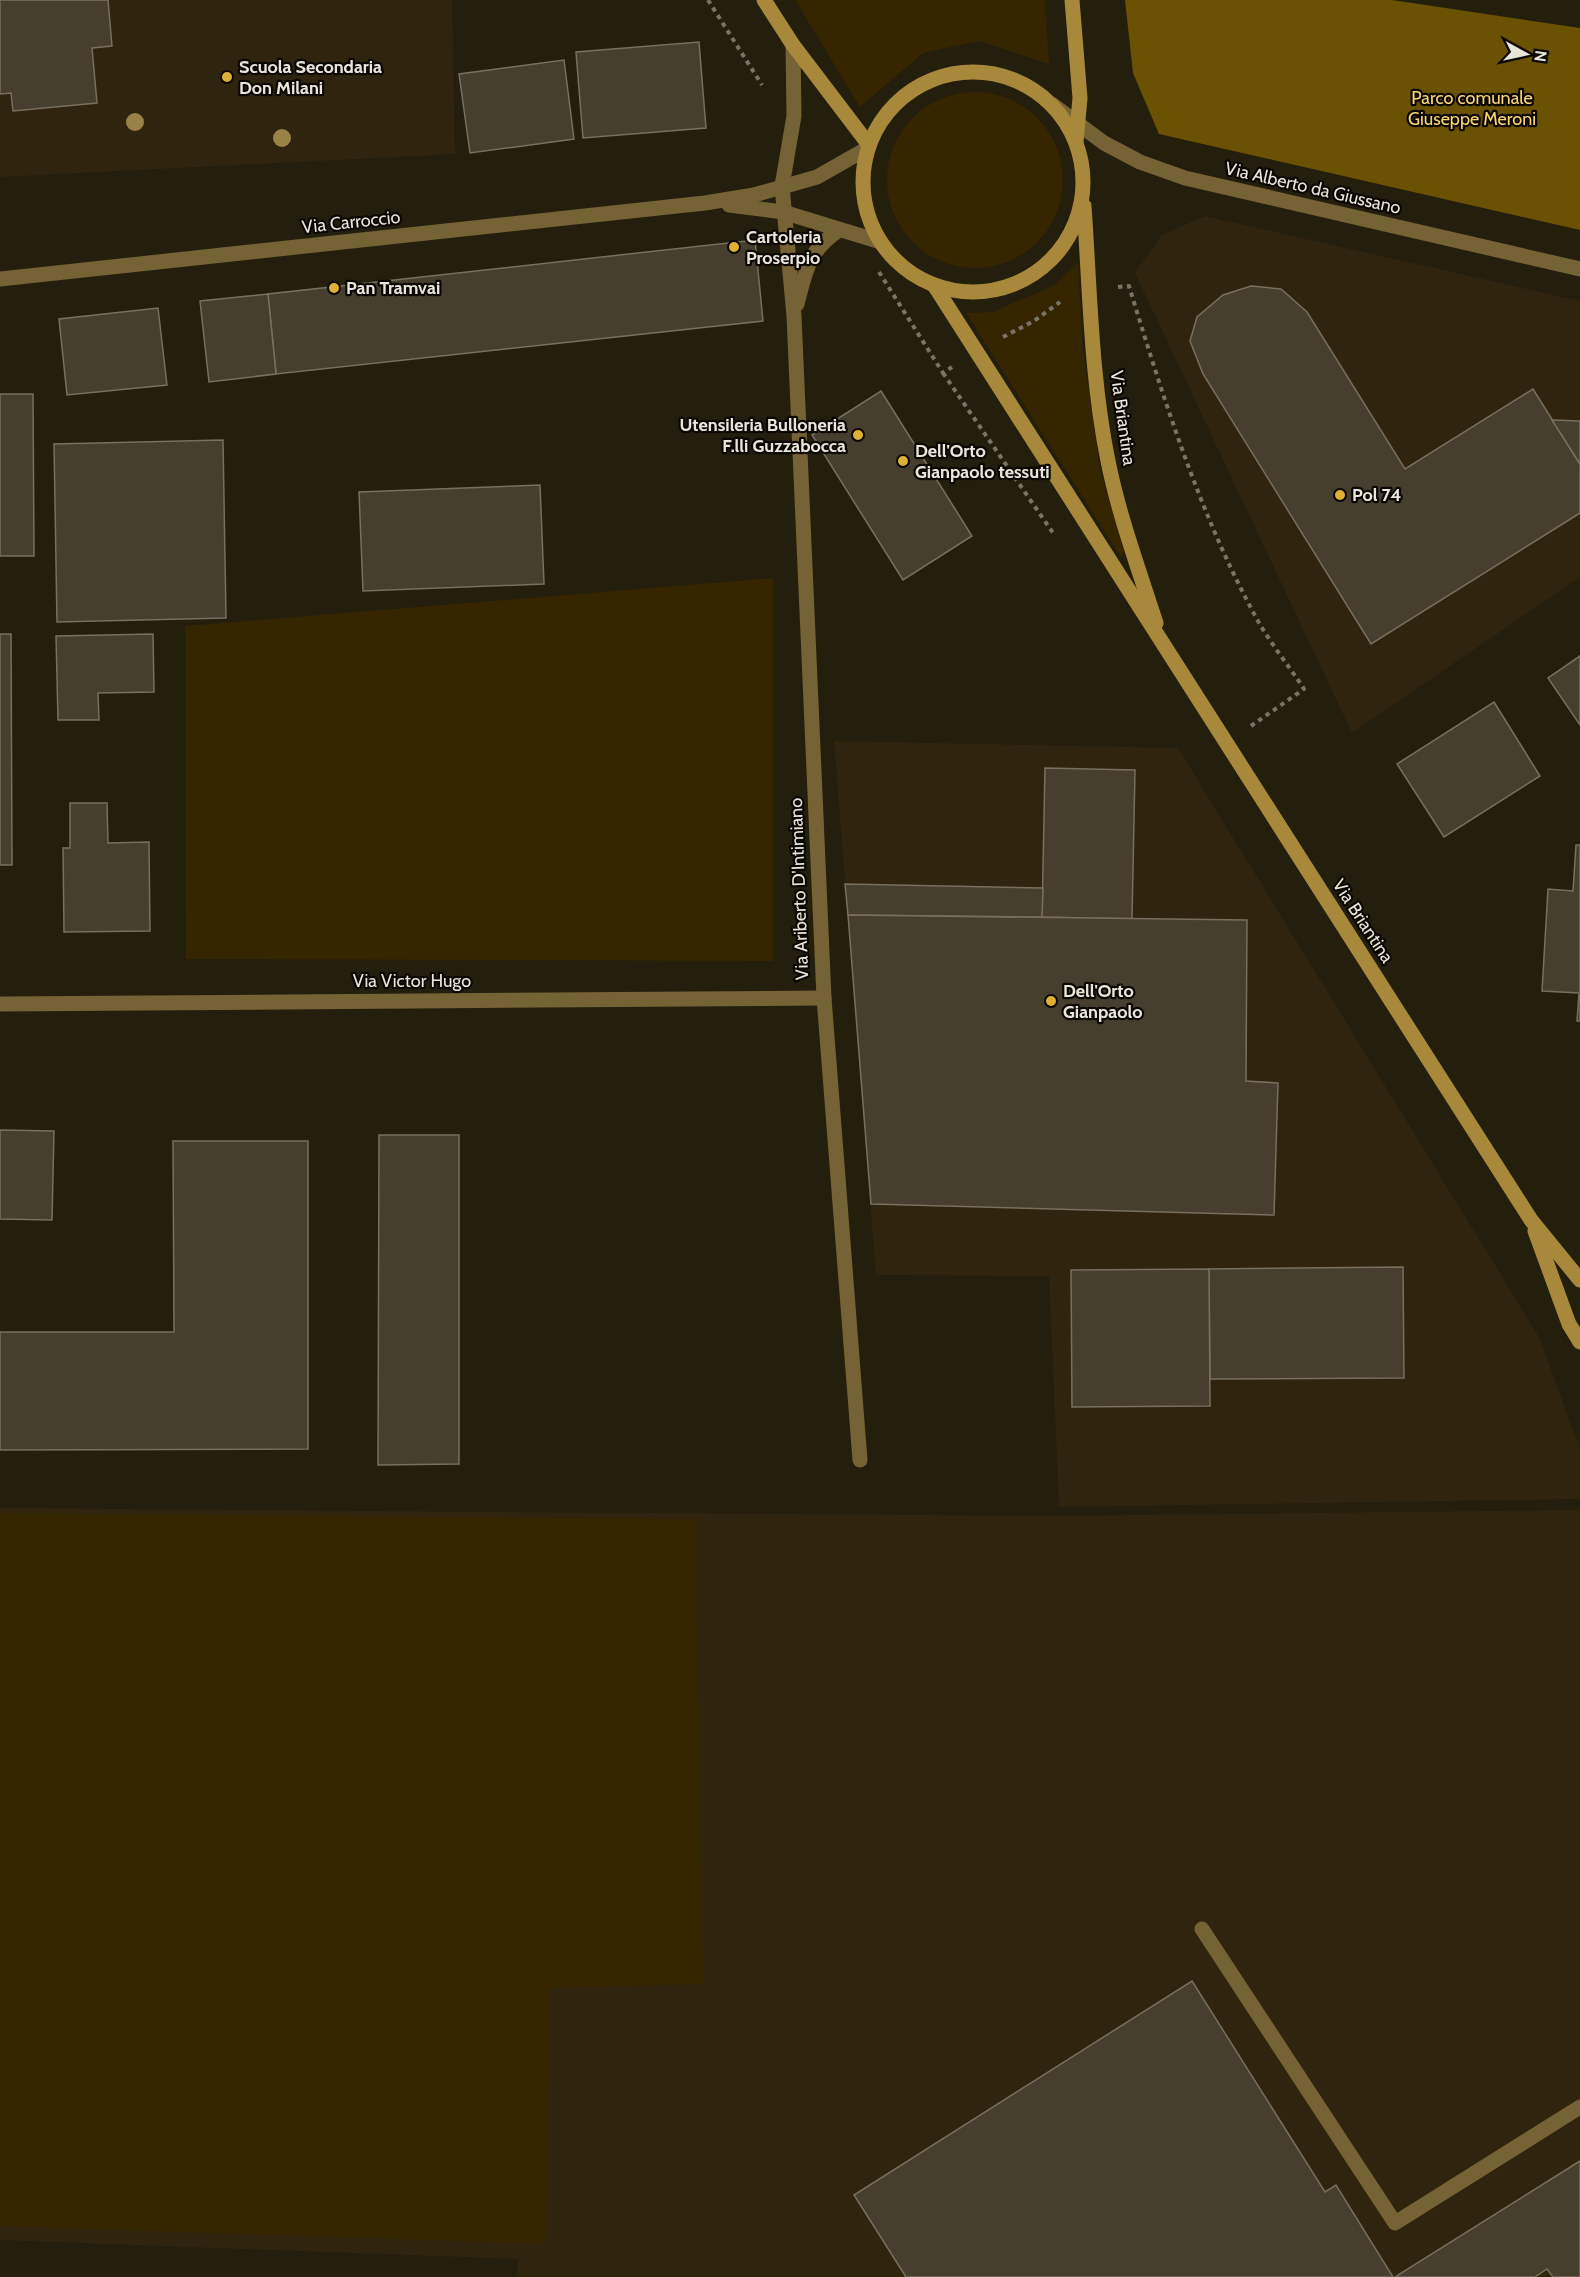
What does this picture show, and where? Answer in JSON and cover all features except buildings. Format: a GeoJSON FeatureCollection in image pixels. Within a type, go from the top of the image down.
{"type":"FeatureCollection","features":[{"type":"Feature","properties":{"kind":"main road"},"geometry":{"type":"LineString","coordinates":[[764,0],[793,45],[869,146]]}},
{"type":"Feature","properties":{"kind":"main road"},"geometry":{"type":"LineString","coordinates":[[1072,0],[1079,81],[1076,142]]}},
{"type":"Feature","properties":{"kind":"main road"},"geometry":{"type":"LineString","coordinates":[[1076,142],[1053,105],[1026,85],[1003,75],[979,72],[945,75],[907,93],[882,119],[869,146],[863,183],[865,202],[870,221],[880,242],[909,272],[934,285],[968,292],[990,291],[1029,277],[1045,265],[1060,248],[1078,215],[1083,192]]}},
{"type":"Feature","properties":{"kind":"main road","name":"Via Briantina"},"geometry":{"type":"LineString","coordinates":[[1076,142],[1083,192],[1097,387],[1108,460],[1128,537],[1163,643]]}},
{"type":"Feature","properties":{"kind":"main road","name":"Via Briantina"},"geometry":{"type":"LineString","coordinates":[[934,285],[1089,532],[1163,643],[1531,1220],[1580,1280]]}},
{"type":"Feature","properties":{"kind":"main road","name":"Via Briantina"},"geometry":{"type":"LineString","coordinates":[[1531,1220],[1569,1324],[1580,1342]]}},
{"type":"Feature","properties":{"kind":"street"},"geometry":{"type":"LineString","coordinates":[[782,186],[794,116],[793,45]]}},
{"type":"Feature","properties":{"kind":"street","name":"Via Alberto da Giussano"},"geometry":{"type":"LineString","coordinates":[[1053,105],[1104,143],[1140,162],[1185,178],[1580,269]]}},
{"type":"Feature","properties":{"kind":"street","name":"Via Carroccio"},"geometry":{"type":"LineString","coordinates":[[0,279],[705,203],[754,195],[817,177],[869,146]]}},
{"type":"Feature","properties":{"kind":"street","name":"Via Ariberto D'Intimiano"},"geometry":{"type":"LineString","coordinates":[[782,186],[794,316],[824,998],[860,1460]]}},
{"type":"Feature","properties":{"kind":"street","name":"Via Carroccio"},"geometry":{"type":"LineString","coordinates":[[705,203],[758,207],[783,212],[880,242]]}},
{"type":"Feature","properties":{"kind":"street","name":"Via Ariberto D'Intimiano"},"geometry":{"type":"LineString","coordinates":[[794,316],[807,263],[825,240],[846,231]]}},
{"type":"Feature","properties":{"kind":"street","name":"Via Victor Hugo"},"geometry":{"type":"LineString","coordinates":[[0,1004],[824,998]]}},
{"type":"Feature","properties":{"kind":"street"},"geometry":{"type":"LineString","coordinates":[[1202,1929],[1395,2223],[1580,2107]]}},
{"type":"Feature","properties":{"kind":"path"},"geometry":{"type":"LineString","coordinates":[[708,0],[763,87]]}},
{"type":"Feature","properties":{"kind":"path"},"geometry":{"type":"LineString","coordinates":[[846,231],[1056,537]]}},
{"type":"Feature","properties":{"kind":"path"},"geometry":{"type":"LineString","coordinates":[[943,373],[976,351],[1034,321],[1068,295],[1129,286],[1162,393],[1206,514],[1259,621],[1304,689],[1227,744]]}},
{"type":"Feature","properties":{"kind":"shaded area","name":"Scuola Secondaria Don Milani"},"geometry":{"type":"Polygon","coordinates":[[[0,0],[452,0],[455,154],[0,177],[0,0]]]}},
{"type":"Feature","properties":{"kind":"shaded area"},"geometry":{"type":"Polygon","coordinates":[[[795,0],[1045,0],[1049,64],[979,41],[923,53],[860,107],[795,0]]]}},
{"type":"Feature","properties":{"kind":"shaded area","name":"Parco comunale Giuseppe Meroni"},"geometry":{"type":"Polygon","coordinates":[[[1125,0],[1392,0],[1580,28],[1580,230],[1159,134],[1133,73],[1125,0]]]}},
{"type":"Feature","properties":{"kind":"shaded area"},"geometry":{"type":"Polygon","coordinates":[[[975,92],[1009,99],[1024,107],[1037,118],[1048,131],[1056,146],[1063,180],[1056,214],[1048,229],[1037,242],[1024,253],[1009,261],[975,268],[941,261],[926,253],[913,242],[902,229],[894,214],[887,180],[894,146],[902,131],[913,118],[926,107],[941,99],[975,92]]]}},
{"type":"Feature","properties":{"kind":"shaded area"},"geometry":{"type":"Polygon","coordinates":[[[1205,216],[1580,301],[1580,577],[1352,733],[1135,273],[1162,235],[1205,216]]]}},
{"type":"Feature","properties":{"kind":"shaded area"},"geometry":{"type":"Polygon","coordinates":[[[1078,262],[1083,351],[1100,470],[1124,552],[1120,556],[966,313],[993,312],[1055,285],[1078,262]]]}},
{"type":"Feature","properties":{"kind":"shaded area"},"geometry":{"type":"Polygon","coordinates":[[[773,578],[773,961],[186,959],[185,626],[773,578]]]}},
{"type":"Feature","properties":{"kind":"shaded area"},"geometry":{"type":"Polygon","coordinates":[[[834,741],[1178,748],[1539,1337],[1580,1449],[1580,1499],[1059,1507],[1049,1276],[876,1275],[834,741]]]}},
{"type":"Feature","properties":{"kind":"shaded area"},"geometry":{"type":"Polygon","coordinates":[[[0,1508],[1043,1516],[1580,1510],[1580,2277],[517,2277],[518,2259],[0,2240],[0,1508]]]}},
{"type":"Feature","properties":{"kind":"shaded area"},"geometry":{"type":"Polygon","coordinates":[[[0,1513],[695,1519],[703,1984],[550,1988],[546,2244],[0,2226],[0,1513]]]}},
{"type":"Feature","properties":{"kind":"place","name":"Scuola Secondaria Don Milani"},"geometry":{"type":"Point","coordinates":[227,77]}},
{"type":"Feature","properties":{"kind":"place","name":"Cartoleria Proserpio"},"geometry":{"type":"Point","coordinates":[734,247]}},
{"type":"Feature","properties":{"kind":"place","name":"Pan Tramvai"},"geometry":{"type":"Point","coordinates":[334,288]}},
{"type":"Feature","properties":{"kind":"place","name":"Utensileria Bulloneria F.lli Guzzabocca"},"geometry":{"type":"Point","coordinates":[858,435]}},
{"type":"Feature","properties":{"kind":"place","name":"Dell'Orto Gianpaolo tessuti"},"geometry":{"type":"Point","coordinates":[903,461]}},
{"type":"Feature","properties":{"kind":"place","name":"Pol 74"},"geometry":{"type":"Point","coordinates":[1340,495]}},
{"type":"Feature","properties":{"kind":"place","name":"Dell'Orto Gianpaolo"},"geometry":{"type":"Point","coordinates":[1051,1001]}}]}
